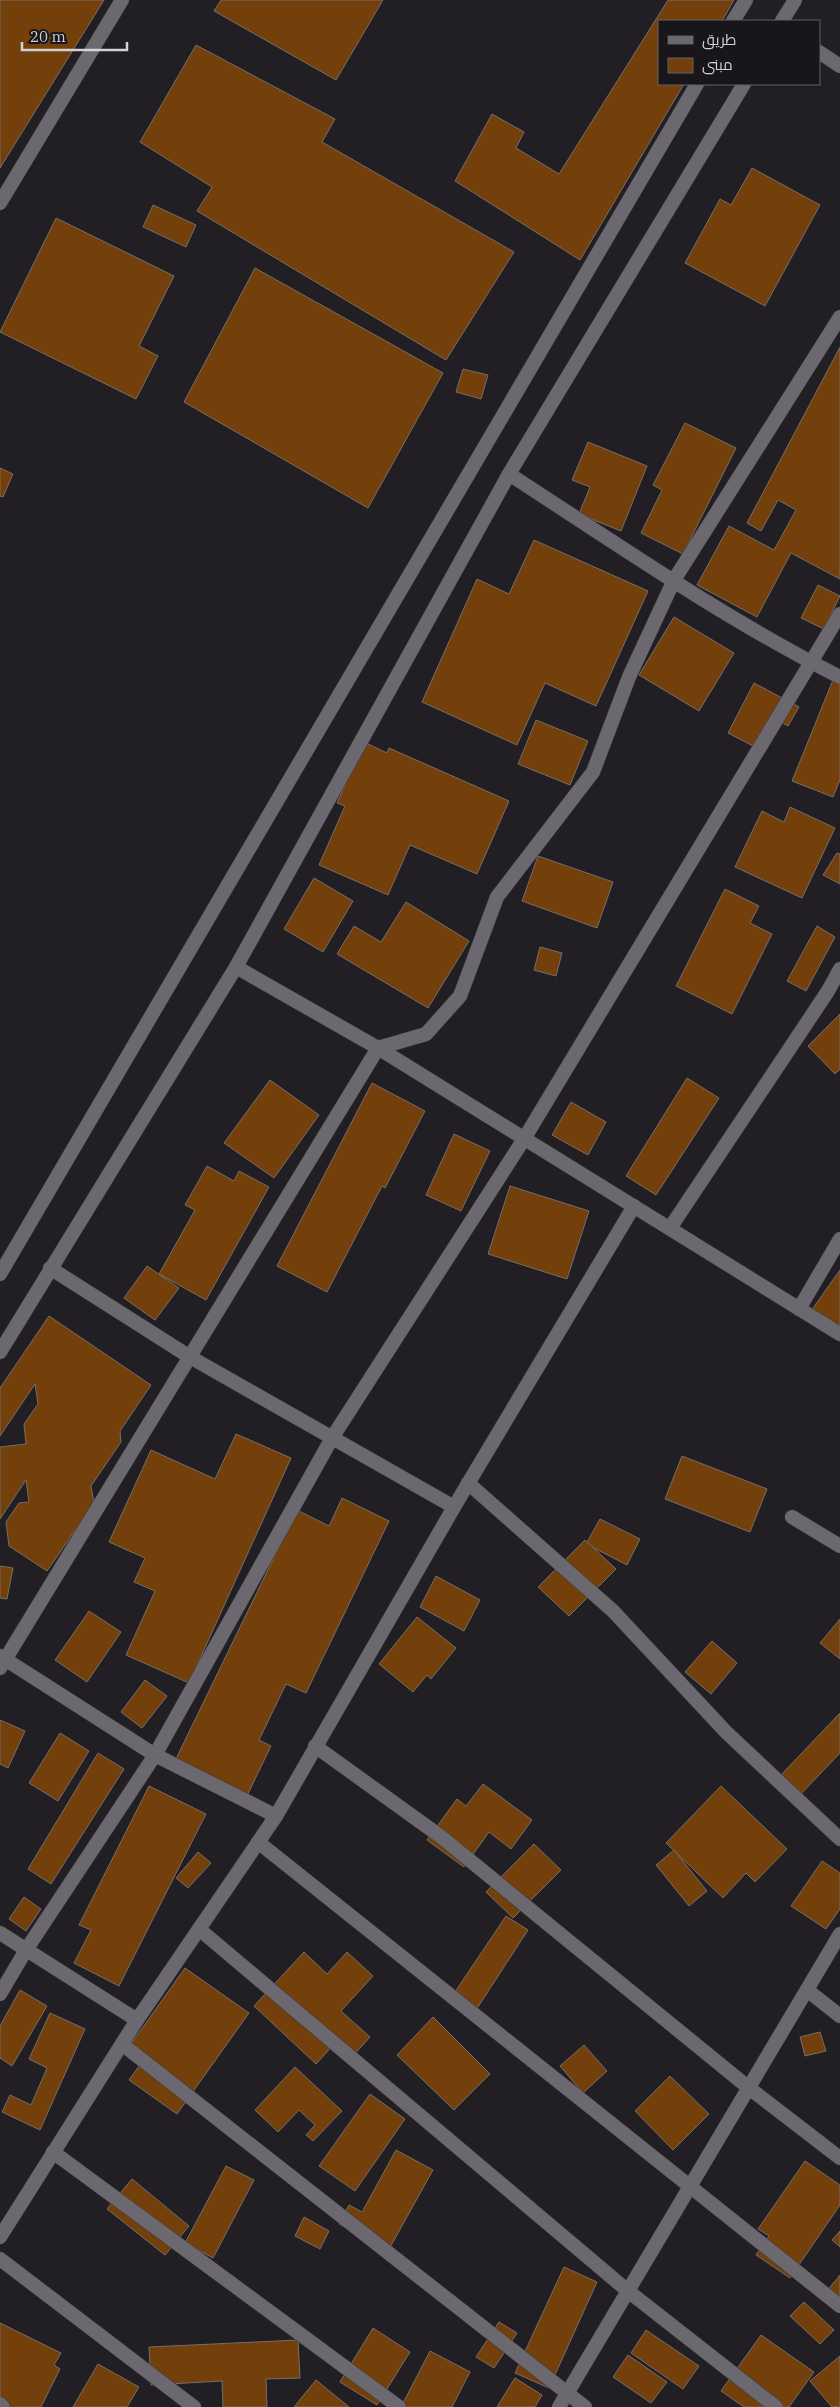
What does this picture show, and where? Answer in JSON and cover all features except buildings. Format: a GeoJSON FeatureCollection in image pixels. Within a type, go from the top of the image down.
{"type":"FeatureCollection","features":[{"type":"Feature","properties":{"kind":"street"},"geometry":{"type":"LineString","coordinates":[[0,203],[122,0]]}},
{"type":"Feature","properties":{"kind":"street"},"geometry":{"type":"LineString","coordinates":[[734,20],[746,0]]}},
{"type":"Feature","properties":{"kind":"street"},"geometry":{"type":"LineString","coordinates":[[783,20],[795,0]]}},
{"type":"Feature","properties":{"kind":"street"},"geometry":{"type":"LineString","coordinates":[[820,53],[840,66]]}},
{"type":"Feature","properties":{"kind":"street"},"geometry":{"type":"LineString","coordinates":[[0,1274],[696,85]]}},
{"type":"Feature","properties":{"kind":"street"},"geometry":{"type":"LineString","coordinates":[[0,1352],[236,967],[509,474],[743,85]]}},
{"type":"Feature","properties":{"kind":"street"},"geometry":{"type":"LineString","coordinates":[[276,1816],[155,1755],[2,1661],[378,1048],[426,1034],[460,996],[497,897],[593,772],[629,677],[674,580],[840,317]]}},
{"type":"Feature","properties":{"kind":"street"},"geometry":{"type":"LineString","coordinates":[[509,474],[674,580],[812,663],[840,677]]}},
{"type":"Feature","properties":{"kind":"street"},"geometry":{"type":"LineString","coordinates":[[0,1994],[26,1950],[155,1755],[332,1438],[524,1138],[840,614]]}},
{"type":"Feature","properties":{"kind":"street"},"geometry":{"type":"LineString","coordinates":[[236,967],[378,1048],[840,1334]]}},
{"type":"Feature","properties":{"kind":"street"},"geometry":{"type":"LineString","coordinates":[[670,1228],[840,969]]}},
{"type":"Feature","properties":{"kind":"street"},"geometry":{"type":"LineString","coordinates":[[0,2237],[137,2020],[276,1816],[468,1483],[634,1206]]}},
{"type":"Feature","properties":{"kind":"street"},"geometry":{"type":"LineString","coordinates":[[799,1309],[840,1239]]}},
{"type":"Feature","properties":{"kind":"street"},"geometry":{"type":"LineString","coordinates":[[50,1268],[190,1357],[454,1507]]}},
{"type":"Feature","properties":{"kind":"street"},"geometry":{"type":"LineString","coordinates":[[468,1483],[613,1611],[726,1732],[840,1839]]}},
{"type":"Feature","properties":{"kind":"street"},"geometry":{"type":"LineString","coordinates":[[792,1517],[840,1546]]}},
{"type":"Feature","properties":{"kind":"street"},"geometry":{"type":"LineString","coordinates":[[315,1746],[440,1836],[748,2088],[840,2158]]}},
{"type":"Feature","properties":{"kind":"street"},"geometry":{"type":"LineString","coordinates":[[258,1842],[840,2306]]}},
{"type":"Feature","properties":{"kind":"street"},"geometry":{"type":"LineString","coordinates":[[199,1929],[628,2291],[776,2407]]}},
{"type":"Feature","properties":{"kind":"street"},"geometry":{"type":"LineString","coordinates":[[0,1933],[137,2020]]}},
{"type":"Feature","properties":{"kind":"street"},"geometry":{"type":"LineString","coordinates":[[559,2407],[840,1934]]}},
{"type":"Feature","properties":{"kind":"street"},"geometry":{"type":"LineString","coordinates":[[806,1990],[840,2016]]}},
{"type":"Feature","properties":{"kind":"street"},"geometry":{"type":"LineString","coordinates":[[122,2044],[585,2407]]}},
{"type":"Feature","properties":{"kind":"street"},"geometry":{"type":"LineString","coordinates":[[53,2152],[400,2407]]}},
{"type":"Feature","properties":{"kind":"street"},"geometry":{"type":"LineString","coordinates":[[0,2259],[194,2407]]}},
{"type":"Feature","properties":{"kind":"street"},"geometry":{"type":"LineString","coordinates":[[0,2404],[3,2407]]}}]}
